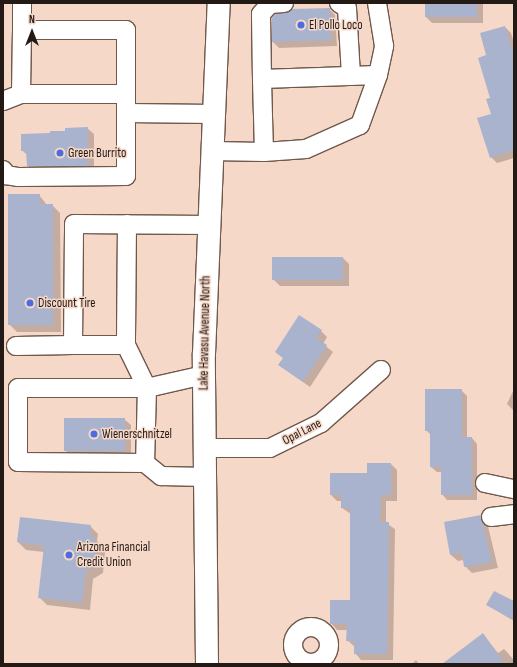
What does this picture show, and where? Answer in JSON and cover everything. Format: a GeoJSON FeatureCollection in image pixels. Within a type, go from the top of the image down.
{"type":"FeatureCollection","features":[{"type":"Feature","properties":{"kind":"main road","name":"Lake Havasu Avenue North"},"geometry":{"type":"LineString","coordinates":[[207,664],[204,376],[219,3]]}},
{"type":"Feature","properties":{"kind":"street"},"geometry":{"type":"LineString","coordinates":[[21,94],[22,3]]}},
{"type":"Feature","properties":{"kind":"street"},"geometry":{"type":"LineString","coordinates":[[264,152],[261,14],[270,4],[284,3]]}},
{"type":"Feature","properties":{"kind":"street"},"geometry":{"type":"LineString","coordinates":[[339,3],[347,8],[351,76]]}},
{"type":"Feature","properties":{"kind":"street"},"geometry":{"type":"LineString","coordinates":[[212,151],[264,152],[306,149],[360,125],[378,75],[384,46],[377,3]]}},
{"type":"Feature","properties":{"kind":"street"},"geometry":{"type":"LineString","coordinates":[[3,170],[6,175],[19,177],[126,176],[126,30],[22,30]]}},
{"type":"Feature","properties":{"kind":"street"},"geometry":{"type":"LineString","coordinates":[[262,79],[378,75]]}},
{"type":"Feature","properties":{"kind":"street"},"geometry":{"type":"LineString","coordinates":[[3,101],[21,94],[126,94]]}},
{"type":"Feature","properties":{"kind":"street"},"geometry":{"type":"LineString","coordinates":[[126,113],[214,114]]}},
{"type":"Feature","properties":{"kind":"street"},"geometry":{"type":"LineString","coordinates":[[73,346],[74,224],[209,225]]}},
{"type":"Feature","properties":{"kind":"street"},"geometry":{"type":"LineString","coordinates":[[127,224],[126,345],[146,388],[145,463]]}},
{"type":"Feature","properties":{"kind":"street"},"geometry":{"type":"LineString","coordinates":[[16,346],[126,345]]}},
{"type":"Feature","properties":{"kind":"street","name":"Opal Lane"},"geometry":{"type":"LineString","coordinates":[[204,448],[270,448],[321,424],[381,370]]}},
{"type":"Feature","properties":{"kind":"street"},"geometry":{"type":"LineString","coordinates":[[204,376],[146,388],[18,388],[18,462],[145,463],[161,476],[205,476]]}},
{"type":"Feature","properties":{"kind":"street"},"geometry":{"type":"LineString","coordinates":[[485,483],[514,488]]}},
{"type":"Feature","properties":{"kind":"street"},"geometry":{"type":"LineString","coordinates":[[491,517],[514,514]]}},
{"type":"Feature","properties":{"kind":"building"},"geometry":{"type":"Polygon","coordinates":[[[425,3],[477,3],[477,17],[425,17],[425,3]]]}},
{"type":"Feature","properties":{"kind":"building","name":"El Pollo Loco"},"geometry":{"type":"Polygon","coordinates":[[[330,8],[331,40],[272,42],[272,18],[275,14],[285,13],[292,9],[330,8]]]}},
{"type":"Feature","properties":{"kind":"building"},"geometry":{"type":"Polygon","coordinates":[[[505,26],[514,56],[514,150],[490,158],[477,118],[491,114],[486,99],[490,98],[478,58],[486,55],[480,33],[505,26]]]}},
{"type":"Feature","properties":{"kind":"building"},"geometry":{"type":"Polygon","coordinates":[[[88,127],[88,166],[27,166],[26,151],[21,151],[21,134],[50,133],[50,131],[65,131],[65,128],[88,127]]]}},
{"type":"Feature","properties":{"kind":"building"},"geometry":{"type":"Polygon","coordinates":[[[8,194],[40,194],[40,204],[53,204],[53,325],[8,325],[8,194]]]}},
{"type":"Feature","properties":{"kind":"building"},"geometry":{"type":"Polygon","coordinates":[[[272,257],[343,257],[343,280],[272,280],[272,257]]]}},
{"type":"Feature","properties":{"kind":"building"},"geometry":{"type":"Polygon","coordinates":[[[299,315],[322,330],[316,338],[327,345],[303,382],[278,365],[283,358],[275,352],[299,315]]]}},
{"type":"Feature","properties":{"kind":"building"},"geometry":{"type":"Polygon","coordinates":[[[425,389],[462,389],[462,437],[472,437],[472,495],[441,495],[441,467],[430,467],[430,431],[425,431],[425,389]]]}},
{"type":"Feature","properties":{"kind":"building","name":"Wienerschnitzel"},"geometry":{"type":"Polygon","coordinates":[[[64,418],[125,418],[125,451],[64,451],[64,418]]]}},
{"type":"Feature","properties":{"kind":"building"},"geometry":{"type":"Polygon","coordinates":[[[367,463],[391,463],[391,495],[381,495],[380,522],[389,522],[387,654],[354,654],[354,641],[346,641],[347,624],[330,624],[330,600],[350,600],[350,508],[341,508],[341,495],[330,495],[330,473],[367,473],[367,463]]]}},
{"type":"Feature","properties":{"kind":"building"},"geometry":{"type":"Polygon","coordinates":[[[481,515],[492,562],[464,567],[462,553],[450,555],[444,522],[481,515]]]}},
{"type":"Feature","properties":{"kind":"building","name":"Arizona Financial Credit Union"},"geometry":{"type":"Polygon","coordinates":[[[20,517],[91,525],[90,532],[97,543],[95,565],[86,571],[82,603],[38,598],[44,546],[17,542],[20,517]]]}},
{"type":"Feature","properties":{"kind":"building"},"geometry":{"type":"Polygon","coordinates":[[[494,591],[514,601],[514,620],[486,605],[494,591]]]}},
{"type":"Feature","properties":{"kind":"building"},"geometry":{"type":"Polygon","coordinates":[[[483,633],[505,664],[442,664],[483,633]]]}},
{"type":"Feature","properties":{"kind":"place","name":"El Pollo Loco"},"geometry":{"type":"Point","coordinates":[301,25]}},
{"type":"Feature","properties":{"kind":"place","name":"Green Burrito"},"geometry":{"type":"Point","coordinates":[60,153]}},
{"type":"Feature","properties":{"kind":"place","name":"Discount Tire"},"geometry":{"type":"Point","coordinates":[30,303]}},
{"type":"Feature","properties":{"kind":"place","name":"Wienerschnitzel"},"geometry":{"type":"Point","coordinates":[94,434]}},
{"type":"Feature","properties":{"kind":"place","name":"Arizona Financial Credit Union"},"geometry":{"type":"Point","coordinates":[69,555]}}]}
